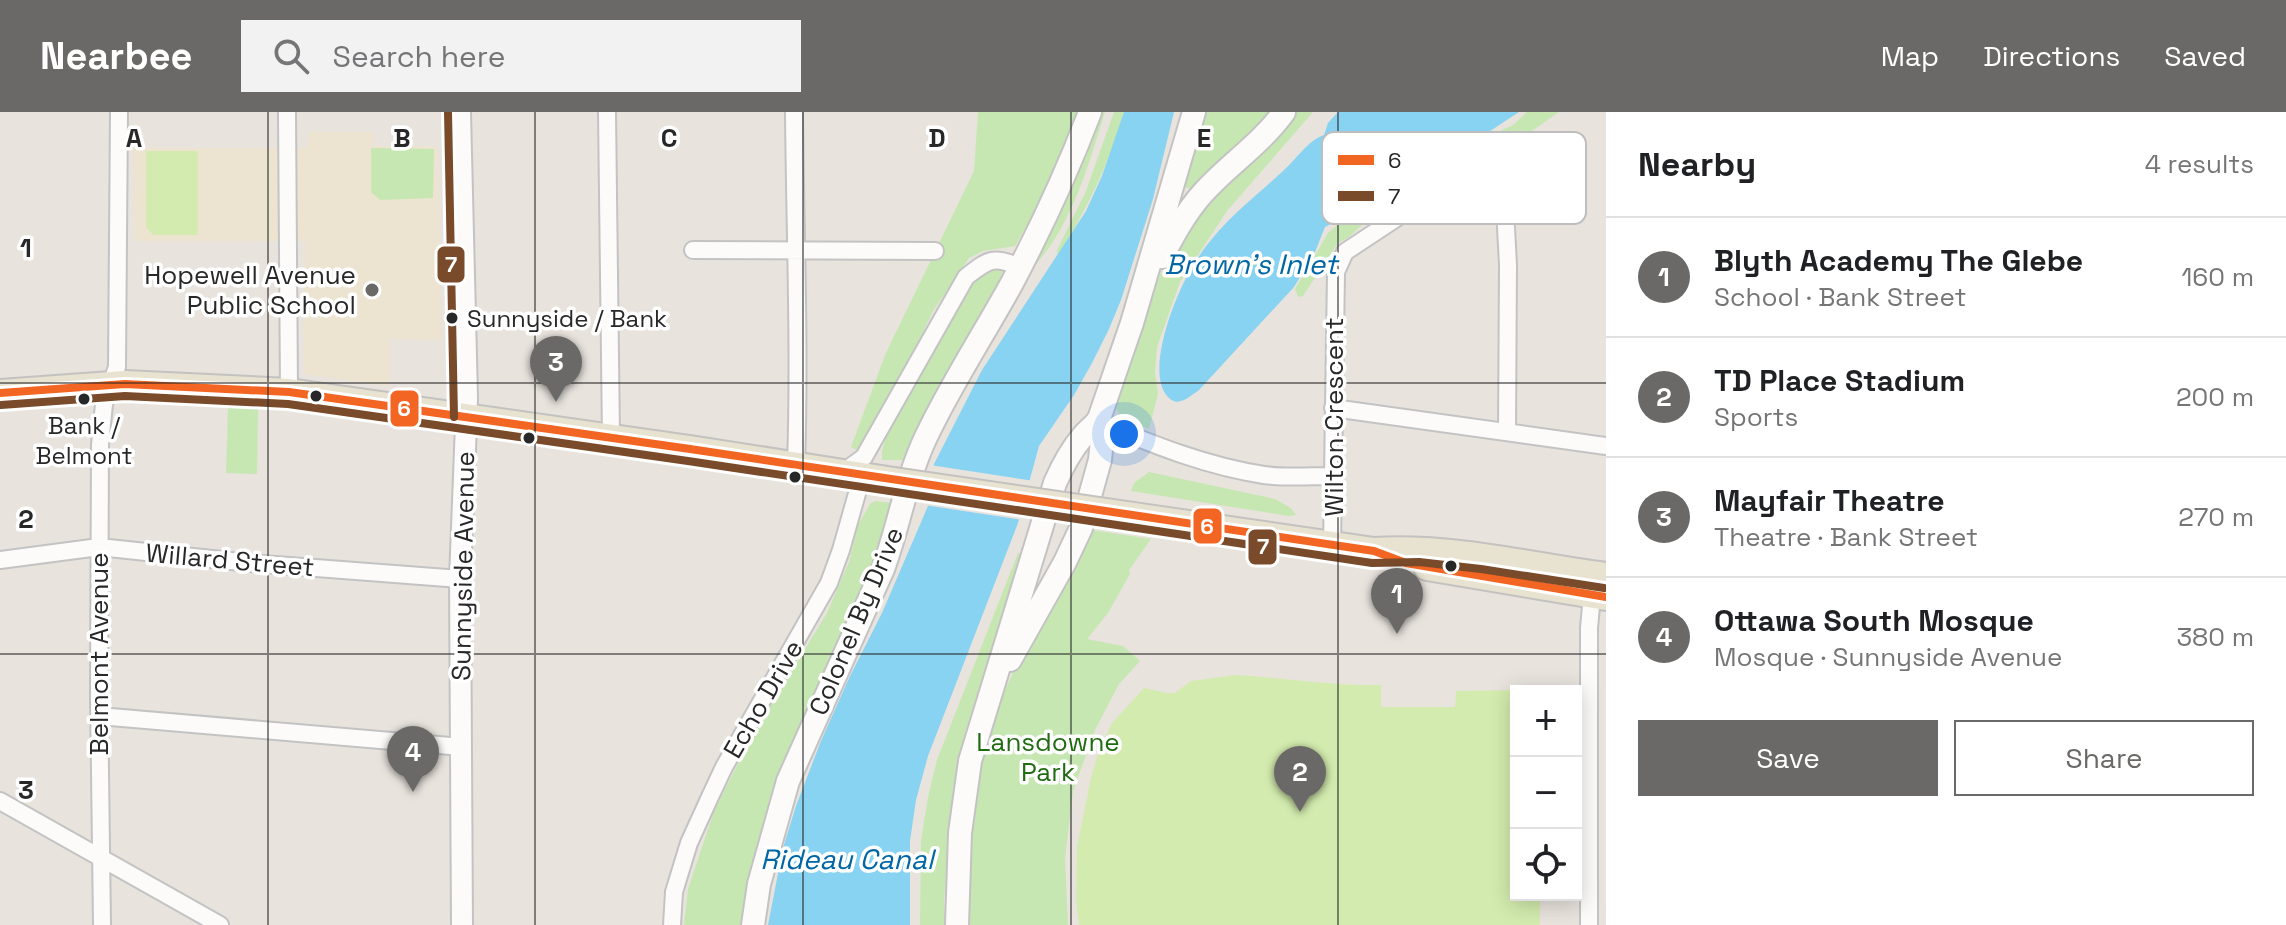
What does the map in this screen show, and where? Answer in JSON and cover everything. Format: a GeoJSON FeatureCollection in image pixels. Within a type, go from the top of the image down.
{"type":"FeatureCollection","features":[{"type":"Feature","properties":{"kind":"main road","name":"Colonel By Drive"},"geometry":{"type":"LineString","coordinates":[[753,925],[759,884],[788,781],[883,569],[918,453],[1020,267],[1090,112]]}},
{"type":"Feature","properties":{"kind":"main road"},"geometry":{"type":"LineString","coordinates":[[957,925],[960,833],[975,739],[1055,483],[1073,449],[1098,422],[1132,323],[1194,112]]}},
{"type":"Feature","properties":{"kind":"main road"},"geometry":{"type":"LineString","coordinates":[[1132,323],[1174,234],[1191,208],[1212,184],[1261,140],[1284,112]]}},
{"type":"Feature","properties":{"kind":"main road"},"geometry":{"type":"LineString","coordinates":[[0,393],[110,384],[289,392],[1374,551],[1406,563],[1599,586]]}},
{"type":"Feature","properties":{"kind":"main road"},"geometry":{"type":"LineString","coordinates":[[990,695],[1081,528],[1100,460],[1102,440],[1098,422]]}},
{"type":"Feature","properties":{"kind":"street","name":"Belmont Avenue"},"geometry":{"type":"LineString","coordinates":[[102,925],[100,445],[104,404],[117,367],[119,112]]}},
{"type":"Feature","properties":{"kind":"street"},"geometry":{"type":"LineString","coordinates":[[287,112],[289,392]]}},
{"type":"Feature","properties":{"kind":"street","name":"Sunnyside Avenue"},"geometry":{"type":"LineString","coordinates":[[460,112],[466,417],[460,579],[462,925]]}},
{"type":"Feature","properties":{"kind":"street"},"geometry":{"type":"LineString","coordinates":[[607,112],[611,438]]}},
{"type":"Feature","properties":{"kind":"street"},"geometry":{"type":"LineString","coordinates":[[794,112],[799,380],[796,466]]}},
{"type":"Feature","properties":{"kind":"street","name":"Wilton Crescent"},"geometry":{"type":"LineString","coordinates":[[1332,545],[1336,272],[1345,252],[1387,224]]}},
{"type":"Feature","properties":{"kind":"street","name":"Wilton Crescent"},"geometry":{"type":"LineString","coordinates":[[1506,224],[1507,432]]}},
{"type":"Feature","properties":{"kind":"street"},"geometry":{"type":"LineString","coordinates":[[693,250],[935,251]]}},
{"type":"Feature","properties":{"kind":"street"},"geometry":{"type":"LineString","coordinates":[[852,475],[966,277],[988,260],[1005,261],[1020,267]]}},
{"type":"Feature","properties":{"kind":"street"},"geometry":{"type":"LineString","coordinates":[[1333,408],[1606,446]]}},
{"type":"Feature","properties":{"kind":"street"},"geometry":{"type":"LineString","coordinates":[[1098,422],[1171,452],[1219,466],[1267,475],[1332,476]]}},
{"type":"Feature","properties":{"kind":"street","name":"Echo Drive"},"geometry":{"type":"LineString","coordinates":[[672,925],[674,892],[689,843],[724,767],[829,583],[841,550],[852,475]]}},
{"type":"Feature","properties":{"kind":"street","name":"Willard Street"},"geometry":{"type":"LineString","coordinates":[[0,560],[99,547],[250,563],[460,579]]}},
{"type":"Feature","properties":{"kind":"street"},"geometry":{"type":"LineString","coordinates":[[1589,925],[1598,838],[1589,628],[1599,586]]}},
{"type":"Feature","properties":{"kind":"street"},"geometry":{"type":"LineString","coordinates":[[99,716],[462,747]]}},
{"type":"Feature","properties":{"kind":"street"},"geometry":{"type":"LineString","coordinates":[[0,801],[220,925]]}},
{"type":"Feature","properties":{"kind":"shaded area","name":"Hopewell Avenue Public School"},"geometry":{"type":"Polygon","coordinates":[[[309,132],[374,132],[374,146],[438,146],[441,340],[390,339],[390,386],[304,374],[305,241],[134,241],[133,148],[307,148],[309,132]]]}},
{"type":"Feature","properties":{"kind":"green space"},"geometry":{"type":"Polygon","coordinates":[[[978,112],[1078,112],[1036,209],[1015,246],[983,251],[969,258],[933,311],[904,373],[857,450],[851,447],[885,355],[974,171],[978,112]]]}},
{"type":"Feature","properties":{"kind":"green space"},"geometry":{"type":"Polygon","coordinates":[[[1099,112],[1105,112],[1075,200],[1054,240],[1025,275],[1099,112]]]}},
{"type":"Feature","properties":{"kind":"green space"},"geometry":{"type":"Polygon","coordinates":[[[1114,112],[1124,112],[1104,169],[1058,256],[1057,250],[1086,191],[1114,112]]]}},
{"type":"Feature","properties":{"kind":"green space"},"geometry":{"type":"Polygon","coordinates":[[[1201,112],[1276,112],[1194,190],[1184,187],[1201,112]]]}},
{"type":"Feature","properties":{"kind":"green space"},"geometry":{"type":"Polygon","coordinates":[[[1291,112],[1313,112],[1227,211],[1180,282],[1157,347],[1155,372],[1158,394],[1149,429],[1121,418],[1116,408],[1118,398],[1156,284],[1168,258],[1188,225],[1291,112]]]}},
{"type":"Feature","properties":{"kind":"green space"},"geometry":{"type":"Polygon","coordinates":[[[1527,112],[1559,112],[1531,132],[1498,132],[1513,125],[1527,112]]]}},
{"type":"Feature","properties":{"kind":"green space"},"geometry":{"type":"Polygon","coordinates":[[[371,148],[434,149],[433,198],[380,200],[371,192],[371,148]]]}},
{"type":"Feature","properties":{"kind":"green space"},"geometry":{"type":"Polygon","coordinates":[[[146,151],[198,151],[198,235],[153,235],[146,227],[146,151]]]}},
{"type":"Feature","properties":{"kind":"green space"},"geometry":{"type":"Polygon","coordinates":[[[1339,224],[1364,224],[1338,243],[1303,296],[1298,297],[1295,289],[1328,233],[1339,224]]]}},
{"type":"Feature","properties":{"kind":"green space"},"geometry":{"type":"Polygon","coordinates":[[[990,269],[1003,270],[998,284],[928,406],[905,460],[882,460],[888,429],[964,286],[990,269]]]}},
{"type":"Feature","properties":{"kind":"green space"},"geometry":{"type":"Polygon","coordinates":[[[228,407],[258,409],[257,474],[226,473],[228,407]]]}},
{"type":"Feature","properties":{"kind":"green space"},"geometry":{"type":"Polygon","coordinates":[[[1149,472],[1275,499],[1291,508],[1296,515],[1131,491],[1134,483],[1149,472]]]}},
{"type":"Feature","properties":{"kind":"green space"},"geometry":{"type":"Polygon","coordinates":[[[875,501],[892,503],[878,555],[777,780],[753,864],[740,925],[684,925],[688,889],[714,811],[753,734],[827,613],[849,562],[858,525],[875,501]]]}},
{"type":"Feature","properties":{"kind":"green space","name":"Lansdowne Park"},"geometry":{"type":"Polygon","coordinates":[[[1092,530],[1151,539],[1129,570],[1130,574],[1108,613],[1087,639],[1123,646],[1140,661],[1119,684],[1095,730],[1073,791],[1065,858],[1068,925],[968,925],[973,809],[991,725],[1023,654],[1092,530]]]}},
{"type":"Feature","properties":{"kind":"green space"},"geometry":{"type":"Polygon","coordinates":[[[1018,553],[1022,554],[997,644],[965,732],[954,782],[944,901],[946,925],[920,925],[921,841],[937,760],[1018,553]]]}},
{"type":"Feature","properties":{"kind":"green space"},"geometry":{"type":"Polygon","coordinates":[[[1236,675],[1381,685],[1381,707],[1455,707],[1456,691],[1510,690],[1510,901],[1540,901],[1540,925],[1079,925],[1077,847],[1091,778],[1112,723],[1144,688],[1175,693],[1191,681],[1236,675]]]}},
{"type":"Feature","properties":{"kind":"water","name":"Rideau Canal"},"geometry":{"type":"Polygon","coordinates":[[[1124,112],[1174,112],[1153,199],[1109,329],[1074,395],[1039,446],[1018,523],[928,756],[916,800],[910,841],[910,925],[768,925],[783,848],[796,806],[821,741],[882,613],[928,506],[934,464],[982,370],[1086,211],[1124,112]]]}},
{"type":"Feature","properties":{"kind":"water","name":"Brown's Inlet"},"geometry":{"type":"Polygon","coordinates":[[[1338,112],[1519,112],[1489,132],[1325,132],[1338,112]]]}},
{"type":"Feature","properties":{"kind":"water","name":"Brown's Inlet"},"geometry":{"type":"Polygon","coordinates":[[[1322,136],[1322,224],[1331,224],[1325,227],[1315,252],[1294,287],[1199,390],[1184,400],[1172,400],[1161,385],[1161,352],[1171,314],[1191,269],[1244,205],[1322,136]]]}},
{"type":"Feature","properties":{"kind":"pier"},"geometry":{"type":"Polygon","coordinates":[[[930,465],[1034,481],[1023,520],[924,505],[930,465]]]}},
{"type":"Feature","properties":{"kind":"transit line","name":"7"},"geometry":{"type":"LineString","coordinates":[[448,112],[454,417]]}},
{"type":"Feature","properties":{"kind":"transit line","name":"6"},"geometry":{"type":"LineString","coordinates":[[0,393],[125,384],[289,392],[1374,551],[1406,563],[1606,597]]}},
{"type":"Feature","properties":{"kind":"transit line","name":"7"},"geometry":{"type":"LineString","coordinates":[[1,405],[125,396],[288,404],[1372,563],[1419,562],[1604,588]]}},
{"type":"Feature","properties":{"kind":"place","name":"Hopewell Avenue Public School"},"geometry":{"type":"Point","coordinates":[372,290]}},
{"type":"Feature","properties":{"kind":"place","name":"Sunnyside / Bank"},"geometry":{"type":"Point","coordinates":[452,318]}},
{"type":"Feature","properties":{"kind":"place","name":"Bank / Belmont"},"geometry":{"type":"Point","coordinates":[84,399]}},
{"type":"Feature","properties":{"kind":"place","name":"Mayfair Theatre"},"geometry":{"type":"Point","coordinates":[556,402]}},
{"type":"Feature","properties":{"kind":"place","name":"Blyth Academy The Glebe"},"geometry":{"type":"Point","coordinates":[1397,634]}},
{"type":"Feature","properties":{"kind":"place","name":"Ottawa South Mosque"},"geometry":{"type":"Point","coordinates":[413,792]}},
{"type":"Feature","properties":{"kind":"place","name":"TD Place Stadium"},"geometry":{"type":"Point","coordinates":[1300,812]}}]}
